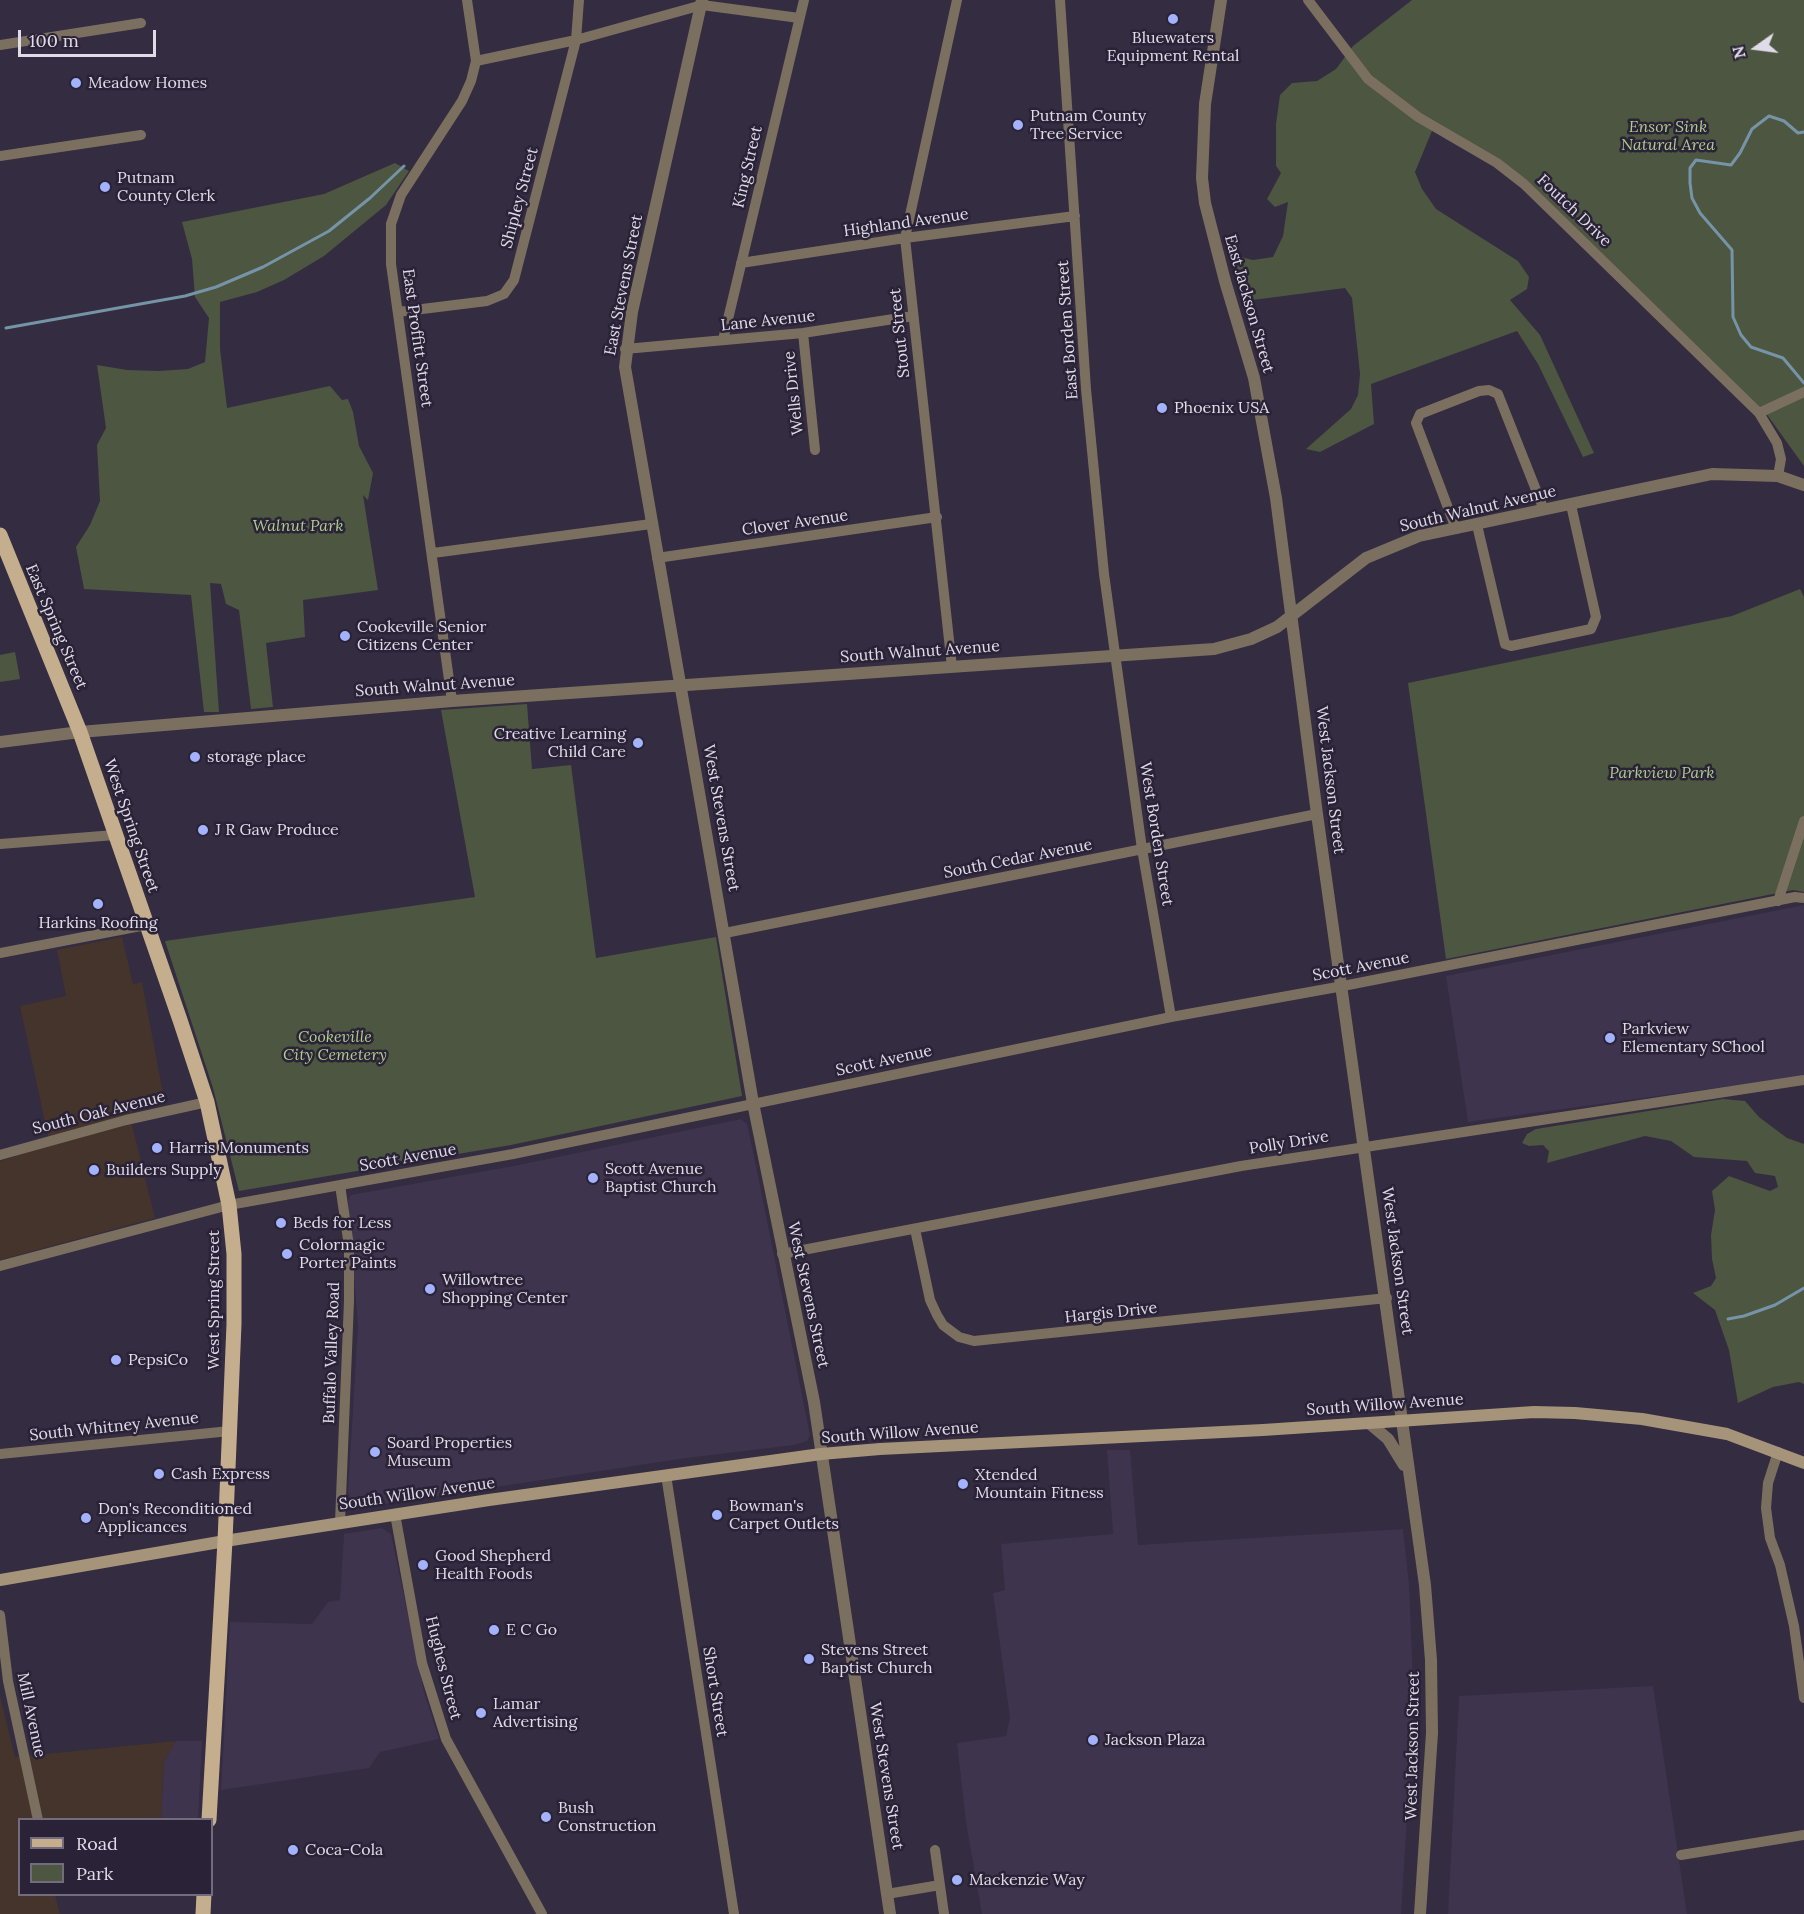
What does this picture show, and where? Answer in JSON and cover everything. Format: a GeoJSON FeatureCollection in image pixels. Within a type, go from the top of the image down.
{"type":"FeatureCollection","features":[{"type":"Feature","properties":{"kind":"main road","name":"East Spring Street"},"geometry":{"type":"LineString","coordinates":[[0,535],[80,732]]}},
{"type":"Feature","properties":{"kind":"main road","name":"West Spring Street"},"geometry":{"type":"LineString","coordinates":[[80,732],[207,1102],[229,1205],[235,1295],[225,1540],[208,1818]]}},
{"type":"Feature","properties":{"kind":"main road","name":"South Willow Avenue"},"geometry":{"type":"LineString","coordinates":[[0,1580],[340,1522],[821,1454],[1534,1412],[1642,1419],[1727,1434],[1804,1463]]}},
{"type":"Feature","properties":{"kind":"main road"},"geometry":{"type":"LineString","coordinates":[[203,1914],[204,1896]]}},
{"type":"Feature","properties":{"kind":"street","name":"East Proffitt Street"},"geometry":{"type":"LineString","coordinates":[[452,701],[391,264],[391,224],[401,195],[462,101],[476,61],[467,0]]}},
{"type":"Feature","properties":{"kind":"street","name":"Shipley Street"},"geometry":{"type":"LineString","coordinates":[[398,312],[487,301],[504,294],[514,280],[576,40],[579,0]]}},
{"type":"Feature","properties":{"kind":"street","name":"King Street"},"geometry":{"type":"LineString","coordinates":[[723,340],[804,0]]}},
{"type":"Feature","properties":{"kind":"street","name":"Stout Street"},"geometry":{"type":"LineString","coordinates":[[952,667],[905,238],[957,0]]}},
{"type":"Feature","properties":{"kind":"street","name":"East Borden Street"},"geometry":{"type":"LineString","coordinates":[[1060,0],[1086,389],[1114,656]]}},
{"type":"Feature","properties":{"kind":"street","name":"East Jackson Street"},"geometry":{"type":"LineString","coordinates":[[1221,0],[1205,104],[1202,178],[1205,203],[1225,281],[1254,378],[1276,498],[1293,616]]}},
{"type":"Feature","properties":{"kind":"street","name":"Foutch Drive"},"geometry":{"type":"LineString","coordinates":[[1308,0],[1368,79],[1418,117],[1497,163],[1524,184],[1759,413],[1777,443],[1781,459],[1778,476]]}},
{"type":"Feature","properties":{"kind":"street"},"geometry":{"type":"LineString","coordinates":[[476,61],[576,40],[702,2],[799,18]]}},
{"type":"Feature","properties":{"kind":"street","name":"East Stevens Street"},"geometry":{"type":"LineString","coordinates":[[681,685],[626,384],[626,350],[702,2]]}},
{"type":"Feature","properties":{"kind":"street"},"geometry":{"type":"LineString","coordinates":[[0,45],[141,23]]}},
{"type":"Feature","properties":{"kind":"street"},"geometry":{"type":"LineString","coordinates":[[0,156],[141,135]]}},
{"type":"Feature","properties":{"kind":"street","name":"Highland Avenue"},"geometry":{"type":"LineString","coordinates":[[741,263],[905,238],[1076,216]]}},
{"type":"Feature","properties":{"kind":"street","name":"Lane Avenue"},"geometry":{"type":"LineString","coordinates":[[626,350],[803,333],[913,316]]}},
{"type":"Feature","properties":{"kind":"street","name":"Wells Drive"},"geometry":{"type":"LineString","coordinates":[[803,333],[815,450]]}},
{"type":"Feature","properties":{"kind":"street"},"geometry":{"type":"LineString","coordinates":[[1456,529],[1416,423],[1420,414],[1479,391],[1489,390],[1498,394],[1544,510]]}},
{"type":"Feature","properties":{"kind":"street"},"geometry":{"type":"LineString","coordinates":[[1759,413],[1804,392]]}},
{"type":"Feature","properties":{"kind":"street","name":"South Walnut Avenue"},"geometry":{"type":"LineString","coordinates":[[0,741],[80,732],[452,701],[1223,647],[1277,627],[1375,552],[1419,536],[1712,474],[1778,476],[1804,484]]}},
{"type":"Feature","properties":{"kind":"street"},"geometry":{"type":"LineString","coordinates":[[1477,525],[1505,644],[1511,646],[1591,629],[1596,617],[1571,505]]}},
{"type":"Feature","properties":{"kind":"street","name":"Clover Avenue"},"geometry":{"type":"LineString","coordinates":[[657,558],[937,517]]}},
{"type":"Feature","properties":{"kind":"street"},"geometry":{"type":"LineString","coordinates":[[433,553],[651,524]]}},
{"type":"Feature","properties":{"kind":"street","name":"West Jackson Street"},"geometry":{"type":"LineString","coordinates":[[1293,616],[1317,814],[1387,1298],[1425,1585],[1431,1660],[1430,1780],[1420,1914]]}},
{"type":"Feature","properties":{"kind":"street","name":"West Borden Street"},"geometry":{"type":"LineString","coordinates":[[1114,656],[1142,849],[1171,1017]]}},
{"type":"Feature","properties":{"kind":"street","name":"West Stevens Street"},"geometry":{"type":"LineString","coordinates":[[681,685],[753,1103],[814,1402],[890,1914]]}},
{"type":"Feature","properties":{"kind":"street","name":"South Cedar Avenue"},"geometry":{"type":"LineString","coordinates":[[724,933],[1317,814]]}},
{"type":"Feature","properties":{"kind":"street"},"geometry":{"type":"LineString","coordinates":[[1804,821],[1778,901],[1804,898]]}},
{"type":"Feature","properties":{"kind":"street"},"geometry":{"type":"LineString","coordinates":[[0,844],[115,835]]}},
{"type":"Feature","properties":{"kind":"street","name":"Scott Avenue"},"geometry":{"type":"LineString","coordinates":[[0,1266],[229,1205],[522,1152],[1171,1017],[1343,986],[1778,901]]}},
{"type":"Feature","properties":{"kind":"street"},"geometry":{"type":"LineString","coordinates":[[0,953],[146,925]]}},
{"type":"Feature","properties":{"kind":"street","name":"Polly Drive"},"geometry":{"type":"LineString","coordinates":[[782,1254],[1241,1166],[1804,1080]]}},
{"type":"Feature","properties":{"kind":"street","name":"South Oak Avenue"},"geometry":{"type":"LineString","coordinates":[[0,1155],[126,1120],[207,1102]]}},
{"type":"Feature","properties":{"kind":"street","name":"Buffalo Valley Road"},"geometry":{"type":"LineString","coordinates":[[340,1185],[349,1246],[340,1522]]}},
{"type":"Feature","properties":{"kind":"street","name":"Hargis Drive"},"geometry":{"type":"LineString","coordinates":[[915,1229],[930,1300],[936,1315],[943,1325],[959,1337],[974,1341],[1387,1298]]}},
{"type":"Feature","properties":{"kind":"street"},"geometry":{"type":"LineString","coordinates":[[1369,1423],[1398,1451],[1411,1481]]}},
{"type":"Feature","properties":{"kind":"street","name":"South Whitney Avenue"},"geometry":{"type":"LineString","coordinates":[[0,1454],[230,1431]]}},
{"type":"Feature","properties":{"kind":"street"},"geometry":{"type":"LineString","coordinates":[[1778,1452],[1768,1484],[1766,1508],[1770,1538],[1783,1575],[1794,1626],[1804,1698]]}},
{"type":"Feature","properties":{"kind":"street","name":"Short Street"},"geometry":{"type":"LineString","coordinates":[[666,1475],[734,1914]]}},
{"type":"Feature","properties":{"kind":"street","name":"Hughes Street"},"geometry":{"type":"LineString","coordinates":[[395,1514],[422,1663],[446,1739],[542,1914]]}},
{"type":"Feature","properties":{"kind":"street","name":"Mill Avenue"},"geometry":{"type":"LineString","coordinates":[[0,1615],[8,1682],[38,1818]]}},
{"type":"Feature","properties":{"kind":"street"},"geometry":{"type":"LineString","coordinates":[[1681,1855],[1804,1835]]}},
{"type":"Feature","properties":{"kind":"street"},"geometry":{"type":"LineString","coordinates":[[935,1850],[944,1914]]}},
{"type":"Feature","properties":{"kind":"street"},"geometry":{"type":"LineString","coordinates":[[887,1894],[940,1885]]}},
{"type":"Feature","properties":{"kind":"shaded area"},"geometry":{"type":"Polygon","coordinates":[[[1804,905],[1804,1076],[1468,1122],[1446,976],[1804,905]]]}},
{"type":"Feature","properties":{"kind":"shaded area","name":"Builders Supply"},"geometry":{"type":"Polygon","coordinates":[[[122,937],[133,984],[142,982],[165,1104],[129,1113],[155,1218],[0,1260],[0,1161],[50,1145],[20,1006],[66,996],[57,950],[122,937]]]}},
{"type":"Feature","properties":{"kind":"shaded area","name":"Willowtree Shopping Center"},"geometry":{"type":"Polygon","coordinates":[[[741,1119],[747,1124],[755,1161],[810,1435],[807,1441],[794,1445],[686,1458],[353,1507],[348,1492],[358,1326],[348,1200],[351,1195],[519,1165],[741,1119]]]}},
{"type":"Feature","properties":{"kind":"shaded area"},"geometry":{"type":"Polygon","coordinates":[[[1107,1450],[1130,1450],[1138,1545],[1403,1529],[1409,1584],[1414,1704],[1401,1914],[982,1914],[966,1822],[957,1743],[1006,1736],[1010,1718],[993,1593],[1005,1590],[1001,1544],[1113,1534],[1107,1450]]]}},
{"type":"Feature","properties":{"kind":"shaded area"},"geometry":{"type":"Polygon","coordinates":[[[382,1528],[391,1534],[424,1692],[439,1739],[380,1752],[369,1768],[221,1790],[230,1622],[312,1624],[328,1602],[340,1600],[344,1534],[382,1528]]]}},
{"type":"Feature","properties":{"kind":"shaded area"},"geometry":{"type":"Polygon","coordinates":[[[1653,1686],[1687,1914],[1448,1914],[1459,1696],[1653,1686]]]}},
{"type":"Feature","properties":{"kind":"shaded area"},"geometry":{"type":"Polygon","coordinates":[[[0,1696],[15,1757],[176,1741],[164,1761],[161,1818],[18,1818],[18,1896],[55,1896],[60,1914],[0,1914],[0,1696]]]}},
{"type":"Feature","properties":{"kind":"shaded area"},"geometry":{"type":"Polygon","coordinates":[[[176,1741],[202,1741],[198,1818],[161,1818],[164,1761],[176,1741]]]}},
{"type":"Feature","properties":{"kind":"green space","name":"Ensor Sink Natural Area"},"geometry":{"type":"Polygon","coordinates":[[[1412,0],[1804,0],[1804,466],[1768,416],[1497,163],[1434,126],[1415,172],[1422,189],[1436,209],[1518,261],[1529,277],[1527,289],[1510,300],[1540,335],[1594,453],[1583,457],[1538,364],[1517,331],[1371,384],[1374,424],[1320,452],[1306,449],[1351,409],[1358,395],[1360,374],[1352,298],[1345,288],[1245,301],[1232,255],[1253,260],[1273,257],[1283,236],[1288,202],[1275,207],[1267,199],[1281,173],[1276,166],[1276,124],[1280,95],[1292,83],[1317,81],[1336,69],[1353,46],[1412,0]]]}},
{"type":"Feature","properties":{"kind":"green space","name":"Walnut Park"},"geometry":{"type":"Polygon","coordinates":[[[395,163],[409,171],[386,205],[324,256],[284,280],[257,292],[220,302],[220,349],[227,408],[330,386],[342,400],[348,399],[353,412],[359,446],[373,473],[368,500],[363,495],[378,590],[303,600],[305,637],[266,643],[273,707],[251,709],[239,610],[226,604],[221,584],[210,583],[219,712],[204,712],[191,595],[84,589],[76,547],[90,525],[100,501],[97,445],[106,428],[97,365],[127,370],[159,371],[188,369],[205,362],[209,318],[195,297],[192,259],[182,222],[324,194],[395,163]]]}},
{"type":"Feature","properties":{"kind":"green space","name":"Parkview Park"},"geometry":{"type":"Polygon","coordinates":[[[1800,589],[1804,597],[1804,892],[1793,890],[1446,959],[1408,683],[1732,616],[1800,589]]]}},
{"type":"Feature","properties":{"kind":"green space"},"geometry":{"type":"Polygon","coordinates":[[[15,652],[20,679],[0,682],[0,655],[15,652]]]}},
{"type":"Feature","properties":{"kind":"green space","name":"Cookeville City Cemetery"},"geometry":{"type":"Polygon","coordinates":[[[527,704],[532,769],[571,765],[596,958],[716,937],[742,1096],[511,1145],[239,1191],[213,1088],[165,941],[475,897],[441,710],[527,704]]]}},
{"type":"Feature","properties":{"kind":"green space"},"geometry":{"type":"Polygon","coordinates":[[[1723,1099],[1745,1101],[1759,1117],[1787,1138],[1804,1144],[1804,1384],[1799,1382],[1773,1387],[1738,1403],[1729,1350],[1715,1310],[1693,1293],[1711,1286],[1716,1278],[1712,1259],[1711,1235],[1715,1210],[1712,1191],[1729,1176],[1770,1191],[1778,1187],[1775,1176],[1755,1173],[1747,1161],[1694,1157],[1671,1141],[1645,1136],[1547,1163],[1549,1151],[1543,1145],[1529,1146],[1522,1143],[1527,1134],[1536,1129],[1723,1099]]]}},
{"type":"Feature","properties":{"kind":"waterway"},"geometry":{"type":"LineString","coordinates":[[1804,132],[1798,133],[1784,121],[1769,116],[1752,129],[1731,165],[1696,160],[1690,168],[1692,198],[1700,213],[1732,250],[1733,317],[1741,335],[1751,347],[1783,358],[1804,383]]}},
{"type":"Feature","properties":{"kind":"waterway"},"geometry":{"type":"LineString","coordinates":[[6,328],[185,296],[216,287],[263,267],[329,231],[370,198],[404,166]]}},
{"type":"Feature","properties":{"kind":"waterway"},"geometry":{"type":"LineString","coordinates":[[1728,1319],[1775,1305],[1804,1288]]}},
{"type":"Feature","properties":{"kind":"place","name":"Bluewaters Equipment Rental"},"geometry":{"type":"Point","coordinates":[1173,19]}},
{"type":"Feature","properties":{"kind":"place","name":"Meadow Homes"},"geometry":{"type":"Point","coordinates":[76,83]}},
{"type":"Feature","properties":{"kind":"place","name":"Putnam County Tree Service"},"geometry":{"type":"Point","coordinates":[1018,125]}},
{"type":"Feature","properties":{"kind":"place","name":"Putnam County Clerk"},"geometry":{"type":"Point","coordinates":[105,187]}},
{"type":"Feature","properties":{"kind":"place","name":"Phoenix USA"},"geometry":{"type":"Point","coordinates":[1162,408]}},
{"type":"Feature","properties":{"kind":"place","name":"Cookeville Senior Citizens Center"},"geometry":{"type":"Point","coordinates":[345,636]}},
{"type":"Feature","properties":{"kind":"place","name":"Creative Learning Child Care"},"geometry":{"type":"Point","coordinates":[638,743]}},
{"type":"Feature","properties":{"kind":"place","name":"storage place"},"geometry":{"type":"Point","coordinates":[195,757]}},
{"type":"Feature","properties":{"kind":"place","name":"J R Gaw Produce"},"geometry":{"type":"Point","coordinates":[203,830]}},
{"type":"Feature","properties":{"kind":"place","name":"Harkins Roofing"},"geometry":{"type":"Point","coordinates":[98,904]}},
{"type":"Feature","properties":{"kind":"place","name":"Parkview Elementary SChool"},"geometry":{"type":"Point","coordinates":[1610,1038]}},
{"type":"Feature","properties":{"kind":"place","name":"Harris Monuments"},"geometry":{"type":"Point","coordinates":[157,1148]}},
{"type":"Feature","properties":{"kind":"place","name":"Builders Supply"},"geometry":{"type":"Point","coordinates":[94,1170]}},
{"type":"Feature","properties":{"kind":"place","name":"Scott Avenue Baptist Church"},"geometry":{"type":"Point","coordinates":[593,1178]}},
{"type":"Feature","properties":{"kind":"place","name":"Beds for Less"},"geometry":{"type":"Point","coordinates":[281,1223]}},
{"type":"Feature","properties":{"kind":"place","name":"Colormagic Porter Paints"},"geometry":{"type":"Point","coordinates":[287,1254]}},
{"type":"Feature","properties":{"kind":"place","name":"Willowtree Shopping Center"},"geometry":{"type":"Point","coordinates":[430,1289]}},
{"type":"Feature","properties":{"kind":"place","name":"PepsiCo"},"geometry":{"type":"Point","coordinates":[116,1360]}},
{"type":"Feature","properties":{"kind":"place","name":"Soard Properties Museum"},"geometry":{"type":"Point","coordinates":[375,1452]}},
{"type":"Feature","properties":{"kind":"place","name":"Cash Express"},"geometry":{"type":"Point","coordinates":[159,1474]}},
{"type":"Feature","properties":{"kind":"place","name":"Xtended Mountain Fitness"},"geometry":{"type":"Point","coordinates":[963,1484]}},
{"type":"Feature","properties":{"kind":"place","name":"Bowman's Carpet Outlets"},"geometry":{"type":"Point","coordinates":[717,1515]}},
{"type":"Feature","properties":{"kind":"place","name":"Don's Reconditioned Applicances"},"geometry":{"type":"Point","coordinates":[86,1518]}},
{"type":"Feature","properties":{"kind":"place","name":"Good Shepherd Health Foods"},"geometry":{"type":"Point","coordinates":[423,1565]}},
{"type":"Feature","properties":{"kind":"place","name":"E C Go"},"geometry":{"type":"Point","coordinates":[494,1630]}},
{"type":"Feature","properties":{"kind":"place","name":"Stevens Street Baptist Church"},"geometry":{"type":"Point","coordinates":[809,1659]}},
{"type":"Feature","properties":{"kind":"place","name":"Lamar Advertising"},"geometry":{"type":"Point","coordinates":[481,1713]}},
{"type":"Feature","properties":{"kind":"place","name":"Jackson Plaza"},"geometry":{"type":"Point","coordinates":[1093,1740]}},
{"type":"Feature","properties":{"kind":"place","name":"Bush Construction"},"geometry":{"type":"Point","coordinates":[546,1817]}},
{"type":"Feature","properties":{"kind":"place","name":"Coca-Cola"},"geometry":{"type":"Point","coordinates":[293,1850]}},
{"type":"Feature","properties":{"kind":"place","name":"Mackenzie Way"},"geometry":{"type":"Point","coordinates":[957,1880]}}]}
